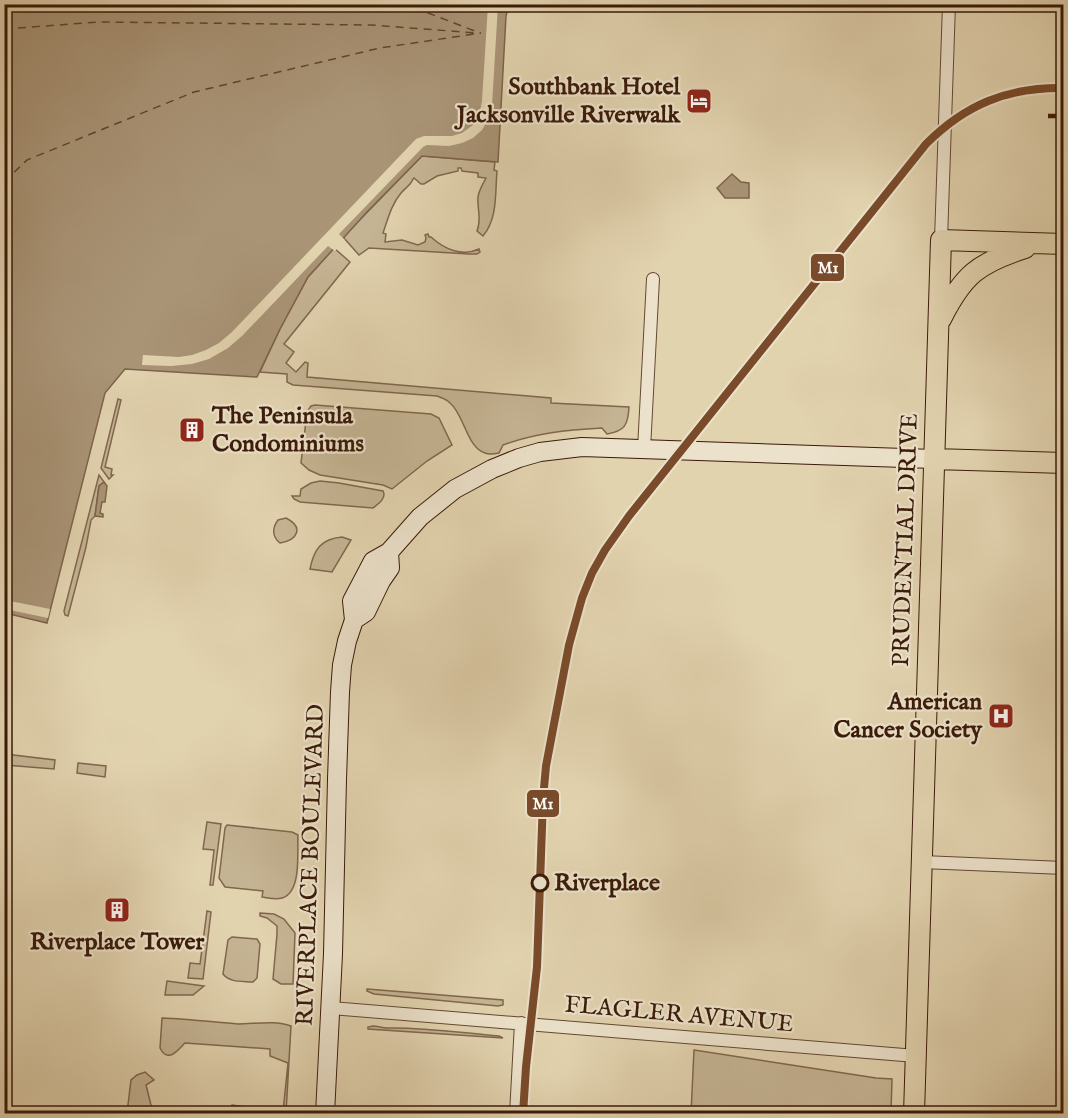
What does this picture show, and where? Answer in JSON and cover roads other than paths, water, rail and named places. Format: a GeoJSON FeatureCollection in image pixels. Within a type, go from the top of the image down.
{"type":"FeatureCollection","features":[{"type":"Feature","properties":{"kind":"main road"},"geometry":{"type":"LineString","coordinates":[[941,240],[1064,244]]}},
{"type":"Feature","properties":{"kind":"main road","name":"PRUDENTIAL DRIVE"},"geometry":{"type":"LineString","coordinates":[[914,1113],[941,240]]}},
{"type":"Feature","properties":{"kind":"main road"},"geometry":{"type":"LineString","coordinates":[[938,324],[952,296],[966,279],[984,264],[1000,256],[1040,243]]}},
{"type":"Feature","properties":{"kind":"main road","name":"RIVERPLACE BOULEVARD"},"geometry":{"type":"LineString","coordinates":[[325,1113],[331,1008],[342,665],[354,620],[352,602],[373,561],[389,552],[420,517],[440,500],[469,481],[506,463],[540,452],[582,447],[934,459]]}},
{"type":"Feature","properties":{"kind":"main road"},"geometry":{"type":"LineString","coordinates":[[934,459],[1064,463]]}},
{"type":"Feature","properties":{"kind":"street","name":"PRUDENTIAL DRIVE"},"geometry":{"type":"LineString","coordinates":[[941,240],[949,4]]}},
{"type":"Feature","properties":{"kind":"street"},"geometry":{"type":"LineString","coordinates":[[644,450],[653,279]]}},
{"type":"Feature","properties":{"kind":"street"},"geometry":{"type":"LineString","coordinates":[[922,862],[1064,868]]}},
{"type":"Feature","properties":{"kind":"street","name":"FLAGLER AVENUE"},"geometry":{"type":"LineString","coordinates":[[331,1008],[916,1056]]}},
{"type":"Feature","properties":{"kind":"street"},"geometry":{"type":"LineString","coordinates":[[516,1113],[521,1023]]}},
{"type":"Feature","properties":{"kind":"railway"},"geometry":{"type":"LineString","coordinates":[[1048,116],[1064,116]]}},
{"type":"Feature","properties":{"kind":"place","name":"Southbank Hotel Jacksonville Riverwalk"},"geometry":{"type":"Point","coordinates":[699,101]}},
{"type":"Feature","properties":{"kind":"place","name":"The Peninsula Condominiums"},"geometry":{"type":"Point","coordinates":[192,430]}},
{"type":"Feature","properties":{"kind":"place","name":"American Cancer Society"},"geometry":{"type":"Point","coordinates":[1001,716]}},
{"type":"Feature","properties":{"kind":"place","name":"Riverplace"},"geometry":{"type":"Point","coordinates":[540,883]}},
{"type":"Feature","properties":{"kind":"place","name":"Riverplace Tower"},"geometry":{"type":"Point","coordinates":[117,910]}}]}
